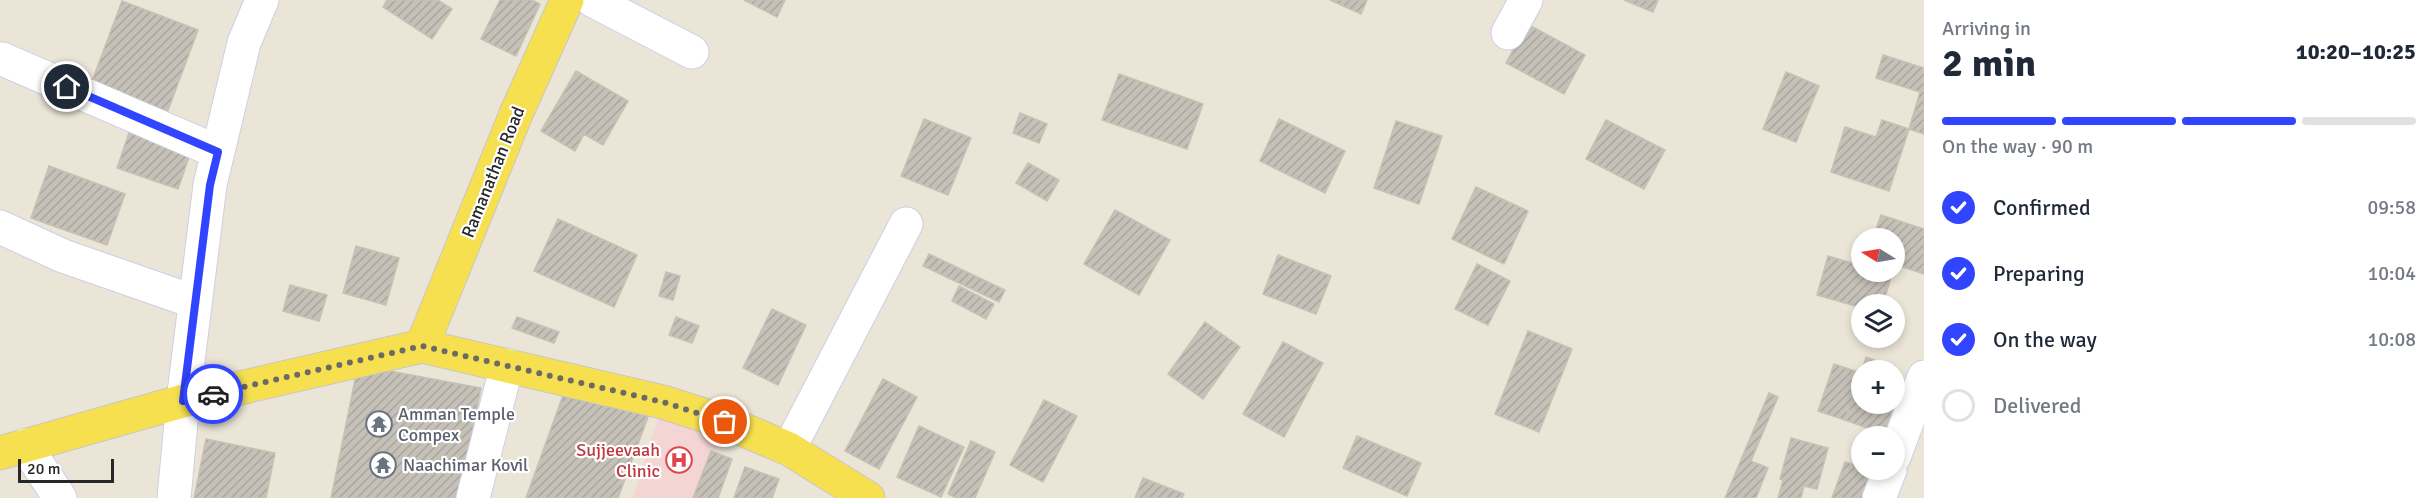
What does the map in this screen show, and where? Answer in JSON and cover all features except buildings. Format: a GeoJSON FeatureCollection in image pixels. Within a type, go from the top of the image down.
{"type":"FeatureCollection","features":[{"type":"Feature","properties":{"kind":"main road","name":"Ramanathan Road"},"geometry":{"type":"LineString","coordinates":[[422,346],[516,114],[567,0]]}},
{"type":"Feature","properties":{"kind":"main road"},"geometry":{"type":"LineString","coordinates":[[13,449],[183,401],[422,346],[663,402],[725,422],[789,449],[868,498]]}},
{"type":"Feature","properties":{"kind":"street"},"geometry":{"type":"LineString","coordinates":[[174,498],[183,401],[210,185],[244,43],[262,0]]}},
{"type":"Feature","properties":{"kind":"street"},"geometry":{"type":"LineString","coordinates":[[592,0],[692,52]]}},
{"type":"Feature","properties":{"kind":"street"},"geometry":{"type":"LineString","coordinates":[[1508,33],[1526,0]]}},
{"type":"Feature","properties":{"kind":"street"},"geometry":{"type":"LineString","coordinates":[[2,59],[218,152]]}},
{"type":"Feature","properties":{"kind":"street"},"geometry":{"type":"LineString","coordinates":[[789,449],[906,224]]}},
{"type":"Feature","properties":{"kind":"street"},"geometry":{"type":"LineString","coordinates":[[0,227],[63,256],[195,302]]}},
{"type":"Feature","properties":{"kind":"street"},"geometry":{"type":"LineString","coordinates":[[473,498],[507,365]]}},
{"type":"Feature","properties":{"kind":"street"},"geometry":{"type":"LineString","coordinates":[[1905,428],[1924,377]]}},
{"type":"Feature","properties":{"kind":"street"},"geometry":{"type":"LineString","coordinates":[[13,449],[60,498]]}},
{"type":"Feature","properties":{"kind":"street"},"geometry":{"type":"LineString","coordinates":[[1879,498],[1886,480]]}},
{"type":"Feature","properties":{"kind":"shaded area","name":"Sujjeevaah Clinic"},"geometry":{"type":"Polygon","coordinates":[[[663,402],[725,422],[701,498],[633,498],[663,402]]]}},
{"type":"Feature","properties":{"kind":"way so far"},"geometry":{"type":"LineString","coordinates":[[213,394],[422,346],[663,402],[725,422]]}},
{"type":"Feature","properties":{"kind":"place","name":"Amman Temple Compex"},"geometry":{"type":"Point","coordinates":[379,424]}},
{"type":"Feature","properties":{"kind":"place","name":"Sujjeevaah Clinic"},"geometry":{"type":"Point","coordinates":[679,460]}},
{"type":"Feature","properties":{"kind":"place","name":"Naachimar Kovil"},"geometry":{"type":"Point","coordinates":[383,465]}},
{"type":"Feature","properties":{"kind":"route"},"geometry":{"type":"LineString","coordinates":[[67,87],[218,152],[210,185],[183,401],[213,394]]}}]}
